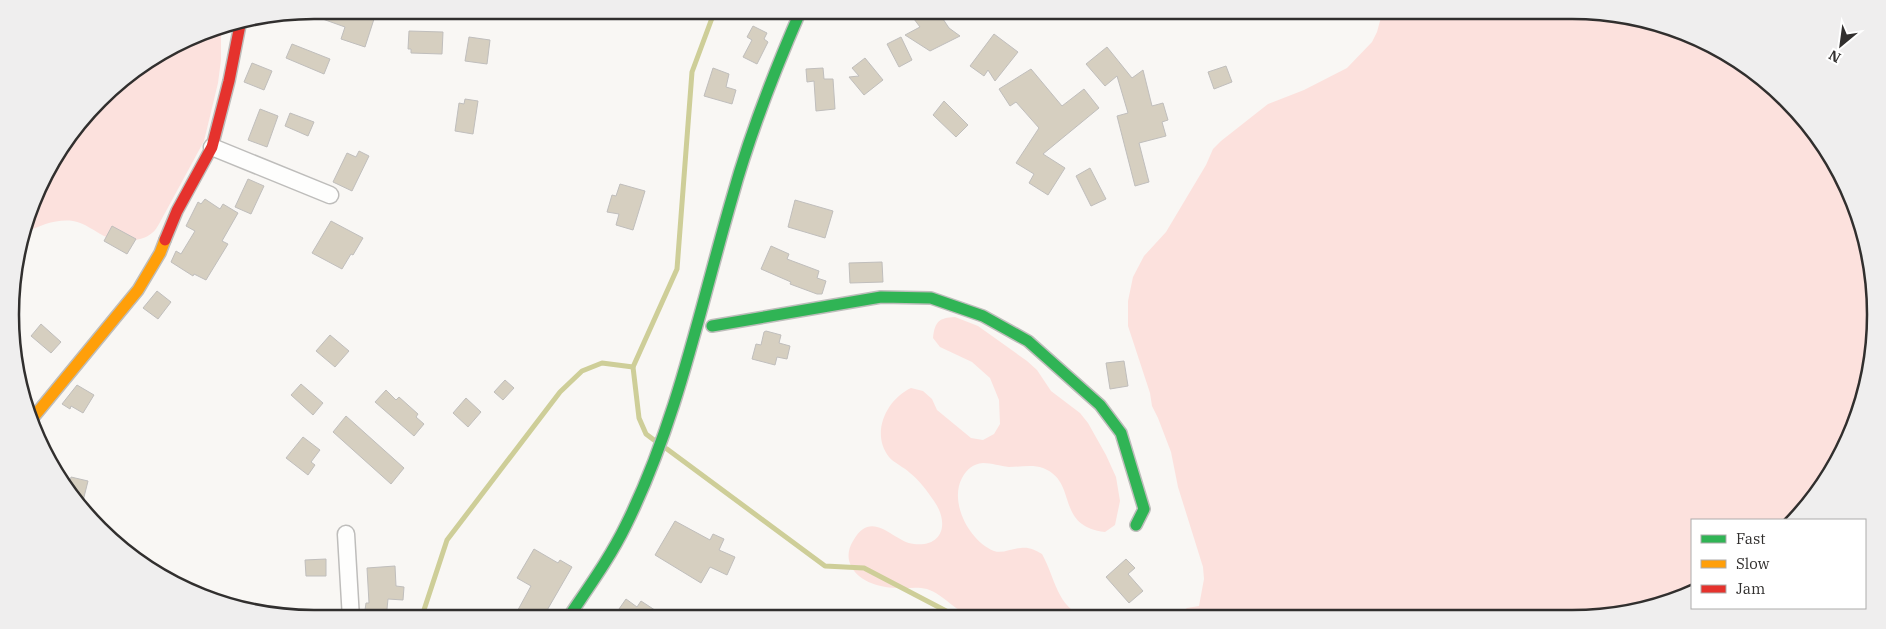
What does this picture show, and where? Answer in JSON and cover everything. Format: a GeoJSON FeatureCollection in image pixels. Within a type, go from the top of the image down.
{"type":"FeatureCollection","features":[{"type":"Feature","properties":{"kind":"street"},"geometry":{"type":"LineString","coordinates":[[573,610],[600,571],[625,526],[651,467],[686,362],[746,150],[769,86],[797,19]]}},
{"type":"Feature","properties":{"kind":"street"},"geometry":{"type":"LineString","coordinates":[[35,414],[138,290],[160,253],[177,211],[212,147],[230,81],[239,29]]}},
{"type":"Feature","properties":{"kind":"street"},"geometry":{"type":"LineString","coordinates":[[212,147],[330,195]]}},
{"type":"Feature","properties":{"kind":"street"},"geometry":{"type":"LineString","coordinates":[[711,326],[735,324],[881,297],[931,298],[983,316],[1028,341],[1100,405],[1121,433],[1144,509],[1136,525]]}},
{"type":"Feature","properties":{"kind":"street"},"geometry":{"type":"LineString","coordinates":[[346,534],[350,610]]}},
{"type":"Feature","properties":{"kind":"shaded area"},"geometry":{"type":"Polygon","coordinates":[[[1381,19],[1591,19],[1629,24],[1667,34],[1719,58],[1767,92],[1794,119],[1828,167],[1852,219],[1862,257],[1867,295],[1865,353],[1852,410],[1828,462],[1806,495],[1786,519],[1691,519],[1691,585],[1667,595],[1629,605],[1591,610],[1184,610],[1199,606],[1204,579],[1203,567],[1178,487],[1171,452],[1152,406],[1150,393],[1128,326],[1128,301],[1133,277],[1144,256],[1166,232],[1206,165],[1213,149],[1268,104],[1304,90],[1347,68],[1372,42],[1381,19]]]}},
{"type":"Feature","properties":{"kind":"shaded area"},"geometry":{"type":"Polygon","coordinates":[[[221,33],[221,60],[218,83],[204,141],[154,231],[142,239],[122,240],[104,236],[82,223],[73,221],[49,223],[31,230],[41,201],[58,167],[80,134],[105,105],[134,80],[167,58],[221,33]]]}},
{"type":"Feature","properties":{"kind":"shaded area"},"geometry":{"type":"Polygon","coordinates":[[[955,317],[978,326],[1037,370],[1051,391],[1080,413],[1088,423],[1116,477],[1120,501],[1115,525],[1105,532],[1089,528],[1079,521],[1072,513],[1061,483],[1054,475],[1043,468],[1031,466],[1009,467],[983,463],[973,466],[962,478],[958,498],[960,509],[969,530],[985,546],[994,551],[1001,552],[1027,548],[1042,554],[1058,591],[1072,610],[960,610],[927,589],[889,588],[874,584],[861,577],[851,566],[849,550],[851,544],[860,531],[868,527],[875,526],[906,542],[914,544],[932,542],[941,532],[941,517],[934,501],[917,479],[889,457],[881,438],[881,428],[888,408],[902,393],[911,388],[923,391],[932,399],[937,410],[971,438],[983,440],[994,434],[1000,424],[999,400],[990,378],[972,362],[940,347],[933,338],[937,324],[945,318],[955,317]]]}},
{"type":"Feature","properties":{"kind":"building"},"geometry":{"type":"Polygon","coordinates":[[[323,19],[374,19],[365,47],[341,39],[345,27],[323,19]]]}},
{"type":"Feature","properties":{"kind":"building"},"geometry":{"type":"Polygon","coordinates":[[[914,19],[943,19],[949,28],[960,36],[930,51],[905,35],[920,27],[914,19]]]}},
{"type":"Feature","properties":{"kind":"building"},"geometry":{"type":"Polygon","coordinates":[[[753,26],[767,33],[764,39],[768,42],[757,64],[743,57],[752,40],[747,37],[753,26]]]}},
{"type":"Feature","properties":{"kind":"building"},"geometry":{"type":"Polygon","coordinates":[[[409,31],[443,32],[442,54],[411,53],[411,49],[408,49],[409,31]]]}},
{"type":"Feature","properties":{"kind":"building"},"geometry":{"type":"Polygon","coordinates":[[[994,34],[1018,52],[995,81],[988,70],[984,76],[970,66],[994,34]]]}},
{"type":"Feature","properties":{"kind":"building"},"geometry":{"type":"Polygon","coordinates":[[[469,37],[490,40],[487,64],[465,61],[469,37]]]}},
{"type":"Feature","properties":{"kind":"building"},"geometry":{"type":"Polygon","coordinates":[[[901,37],[912,60],[899,67],[887,44],[901,37]]]}},
{"type":"Feature","properties":{"kind":"building"},"geometry":{"type":"Polygon","coordinates":[[[292,44],[330,59],[324,74],[286,58],[292,44]]]}},
{"type":"Feature","properties":{"kind":"building"},"geometry":{"type":"Polygon","coordinates":[[[1107,47],[1132,78],[1143,70],[1152,106],[1163,103],[1168,120],[1162,122],[1166,136],[1139,143],[1149,182],[1135,186],[1117,116],[1128,113],[1117,76],[1105,86],[1086,64],[1107,47]]]}},
{"type":"Feature","properties":{"kind":"building"},"geometry":{"type":"Polygon","coordinates":[[[865,58],[883,80],[864,95],[849,77],[859,76],[852,68],[865,58]]]}},
{"type":"Feature","properties":{"kind":"building"},"geometry":{"type":"Polygon","coordinates":[[[252,63],[272,71],[264,90],[244,82],[252,63]]]}},
{"type":"Feature","properties":{"kind":"building"},"geometry":{"type":"Polygon","coordinates":[[[1226,66],[1232,82],[1214,89],[1208,72],[1226,66]]]}},
{"type":"Feature","properties":{"kind":"building"},"geometry":{"type":"Polygon","coordinates":[[[713,68],[729,74],[726,87],[736,90],[732,104],[704,96],[713,68]]]}},
{"type":"Feature","properties":{"kind":"building"},"geometry":{"type":"Polygon","coordinates":[[[823,68],[824,79],[833,79],[835,109],[816,111],[814,81],[807,82],[806,69],[823,68]]]}},
{"type":"Feature","properties":{"kind":"building"},"geometry":{"type":"Polygon","coordinates":[[[1031,69],[1062,106],[1084,89],[1099,108],[1043,154],[1065,168],[1048,195],[1029,183],[1034,174],[1016,163],[1039,128],[1016,102],[1010,106],[999,89],[1031,69]]]}},
{"type":"Feature","properties":{"kind":"building"},"geometry":{"type":"Polygon","coordinates":[[[465,99],[478,101],[473,134],[455,131],[459,103],[464,104],[465,99]]]}},
{"type":"Feature","properties":{"kind":"building"},"geometry":{"type":"Polygon","coordinates":[[[944,101],[968,125],[956,137],[933,115],[944,101]]]}},
{"type":"Feature","properties":{"kind":"building"},"geometry":{"type":"Polygon","coordinates":[[[260,109],[278,116],[267,147],[248,140],[260,109]]]}},
{"type":"Feature","properties":{"kind":"building"},"geometry":{"type":"Polygon","coordinates":[[[290,113],[314,122],[308,136],[285,126],[290,113]]]}},
{"type":"Feature","properties":{"kind":"building"},"geometry":{"type":"Polygon","coordinates":[[[359,151],[369,156],[352,191],[333,182],[347,153],[356,157],[359,151]]]}},
{"type":"Feature","properties":{"kind":"building"},"geometry":{"type":"Polygon","coordinates":[[[1090,168],[1106,199],[1091,206],[1076,176],[1090,168]]]}},
{"type":"Feature","properties":{"kind":"building"},"geometry":{"type":"Polygon","coordinates":[[[248,179],[264,186],[251,214],[235,207],[248,179]]]}},
{"type":"Feature","properties":{"kind":"building"},"geometry":{"type":"Polygon","coordinates":[[[620,184],[645,191],[633,230],[616,225],[619,214],[607,212],[612,195],[616,196],[620,184]]]}},
{"type":"Feature","properties":{"kind":"building"},"geometry":{"type":"Polygon","coordinates":[[[205,199],[220,209],[223,204],[238,213],[222,241],[228,244],[206,280],[194,274],[193,276],[171,262],[176,251],[181,254],[195,231],[186,226],[198,202],[201,204],[205,199]]]}},
{"type":"Feature","properties":{"kind":"building"},"geometry":{"type":"Polygon","coordinates":[[[795,200],[833,211],[825,238],[788,227],[795,200]]]}},
{"type":"Feature","properties":{"kind":"building"},"geometry":{"type":"Polygon","coordinates":[[[331,221],[363,238],[342,269],[312,253],[331,221]]]}},
{"type":"Feature","properties":{"kind":"building"},"geometry":{"type":"Polygon","coordinates":[[[112,226],[136,239],[127,254],[104,241],[112,226]]]}},
{"type":"Feature","properties":{"kind":"building"},"geometry":{"type":"Polygon","coordinates":[[[771,246],[789,254],[787,259],[819,271],[817,278],[826,281],[822,294],[790,284],[791,282],[761,269],[771,246]]]}},
{"type":"Feature","properties":{"kind":"building"},"geometry":{"type":"Polygon","coordinates":[[[882,262],[883,282],[850,283],[849,263],[882,262]]]}},
{"type":"Feature","properties":{"kind":"building"},"geometry":{"type":"Polygon","coordinates":[[[157,291],[171,302],[158,319],[143,308],[157,291]]]}},
{"type":"Feature","properties":{"kind":"building"},"geometry":{"type":"Polygon","coordinates":[[[41,324],[61,342],[51,353],[31,336],[41,324]]]}},
{"type":"Feature","properties":{"kind":"building"},"geometry":{"type":"Polygon","coordinates":[[[764,332],[781,335],[779,343],[790,346],[787,359],[777,357],[775,365],[752,359],[756,344],[761,345],[764,332]]]}},
{"type":"Feature","properties":{"kind":"building"},"geometry":{"type":"Polygon","coordinates":[[[330,335],[349,351],[335,367],[316,351],[330,335]]]}},
{"type":"Feature","properties":{"kind":"building"},"geometry":{"type":"Polygon","coordinates":[[[1124,361],[1128,386],[1110,389],[1106,363],[1124,361]]]}},
{"type":"Feature","properties":{"kind":"building"},"geometry":{"type":"Polygon","coordinates":[[[505,380],[514,388],[503,400],[494,392],[505,380]]]}},
{"type":"Feature","properties":{"kind":"building"},"geometry":{"type":"Polygon","coordinates":[[[301,384],[323,403],[313,415],[291,395],[301,384]]]}},
{"type":"Feature","properties":{"kind":"building"},"geometry":{"type":"Polygon","coordinates":[[[77,385],[94,395],[83,413],[71,406],[70,409],[62,404],[77,385]]]}},
{"type":"Feature","properties":{"kind":"building"},"geometry":{"type":"Polygon","coordinates":[[[386,390],[396,400],[399,397],[418,414],[416,417],[424,424],[414,436],[375,402],[386,390]]]}},
{"type":"Feature","properties":{"kind":"building"},"geometry":{"type":"Polygon","coordinates":[[[466,398],[481,412],[468,427],[453,413],[466,398]]]}},
{"type":"Feature","properties":{"kind":"building"},"geometry":{"type":"Polygon","coordinates":[[[346,416],[404,468],[391,484],[333,432],[346,416]]]}},
{"type":"Feature","properties":{"kind":"building"},"geometry":{"type":"Polygon","coordinates":[[[303,437],[320,450],[311,462],[315,465],[308,475],[286,458],[303,437]]]}},
{"type":"Feature","properties":{"kind":"building"},"geometry":{"type":"Polygon","coordinates":[[[71,477],[88,481],[83,499],[80,495],[70,481],[71,477]]]}},
{"type":"Feature","properties":{"kind":"building"},"geometry":{"type":"Polygon","coordinates":[[[675,521],[710,540],[713,534],[724,539],[719,550],[735,557],[727,575],[710,567],[701,583],[655,555],[675,521]]]}},
{"type":"Feature","properties":{"kind":"building"},"geometry":{"type":"Polygon","coordinates":[[[534,549],[558,563],[560,560],[572,567],[547,610],[518,610],[531,586],[517,578],[534,549]]]}},
{"type":"Feature","properties":{"kind":"building"},"geometry":{"type":"Polygon","coordinates":[[[326,559],[326,576],[306,576],[305,560],[326,559]]]}},
{"type":"Feature","properties":{"kind":"building"},"geometry":{"type":"Polygon","coordinates":[[[1126,559],[1135,568],[1128,574],[1143,591],[1129,603],[1106,577],[1126,559]]]}},
{"type":"Feature","properties":{"kind":"building"},"geometry":{"type":"Polygon","coordinates":[[[395,566],[396,586],[404,587],[403,600],[388,599],[387,610],[365,610],[366,603],[369,603],[367,568],[395,566]]]}},
{"type":"Feature","properties":{"kind":"building"},"geometry":{"type":"Polygon","coordinates":[[[626,599],[637,607],[641,601],[655,610],[620,610],[619,609],[626,599]]]}},
{"type":"Feature","properties":{"kind":"waterway"},"geometry":{"type":"LineString","coordinates":[[654,440],[646,434],[639,418],[633,367],[677,269],[692,72],[712,19]]}},
{"type":"Feature","properties":{"kind":"waterway"},"geometry":{"type":"LineString","coordinates":[[424,610],[447,540],[560,392],[582,371],[602,363],[633,367]]}},
{"type":"Feature","properties":{"kind":"waterway"},"geometry":{"type":"LineString","coordinates":[[667,449],[825,566],[864,568],[944,610]]}},
{"type":"Feature","properties":{"kind":"traffic: fast"},"geometry":{"type":"LineString","coordinates":[[573,610],[620,537],[660,446],[674,405],[747,150],[772,80],[797,19]]}},
{"type":"Feature","properties":{"kind":"traffic: fast"},"geometry":{"type":"LineString","coordinates":[[712,326],[881,297],[931,298],[983,316],[1028,341],[1100,405],[1121,433],[1144,509],[1136,525]]}},
{"type":"Feature","properties":{"kind":"traffic: slow"},"geometry":{"type":"LineString","coordinates":[[36,414],[138,290],[160,253],[165,240]]}},
{"type":"Feature","properties":{"kind":"traffic: jam"},"geometry":{"type":"LineString","coordinates":[[165,240],[177,211],[212,147],[229,81],[239,29]]}}]}
